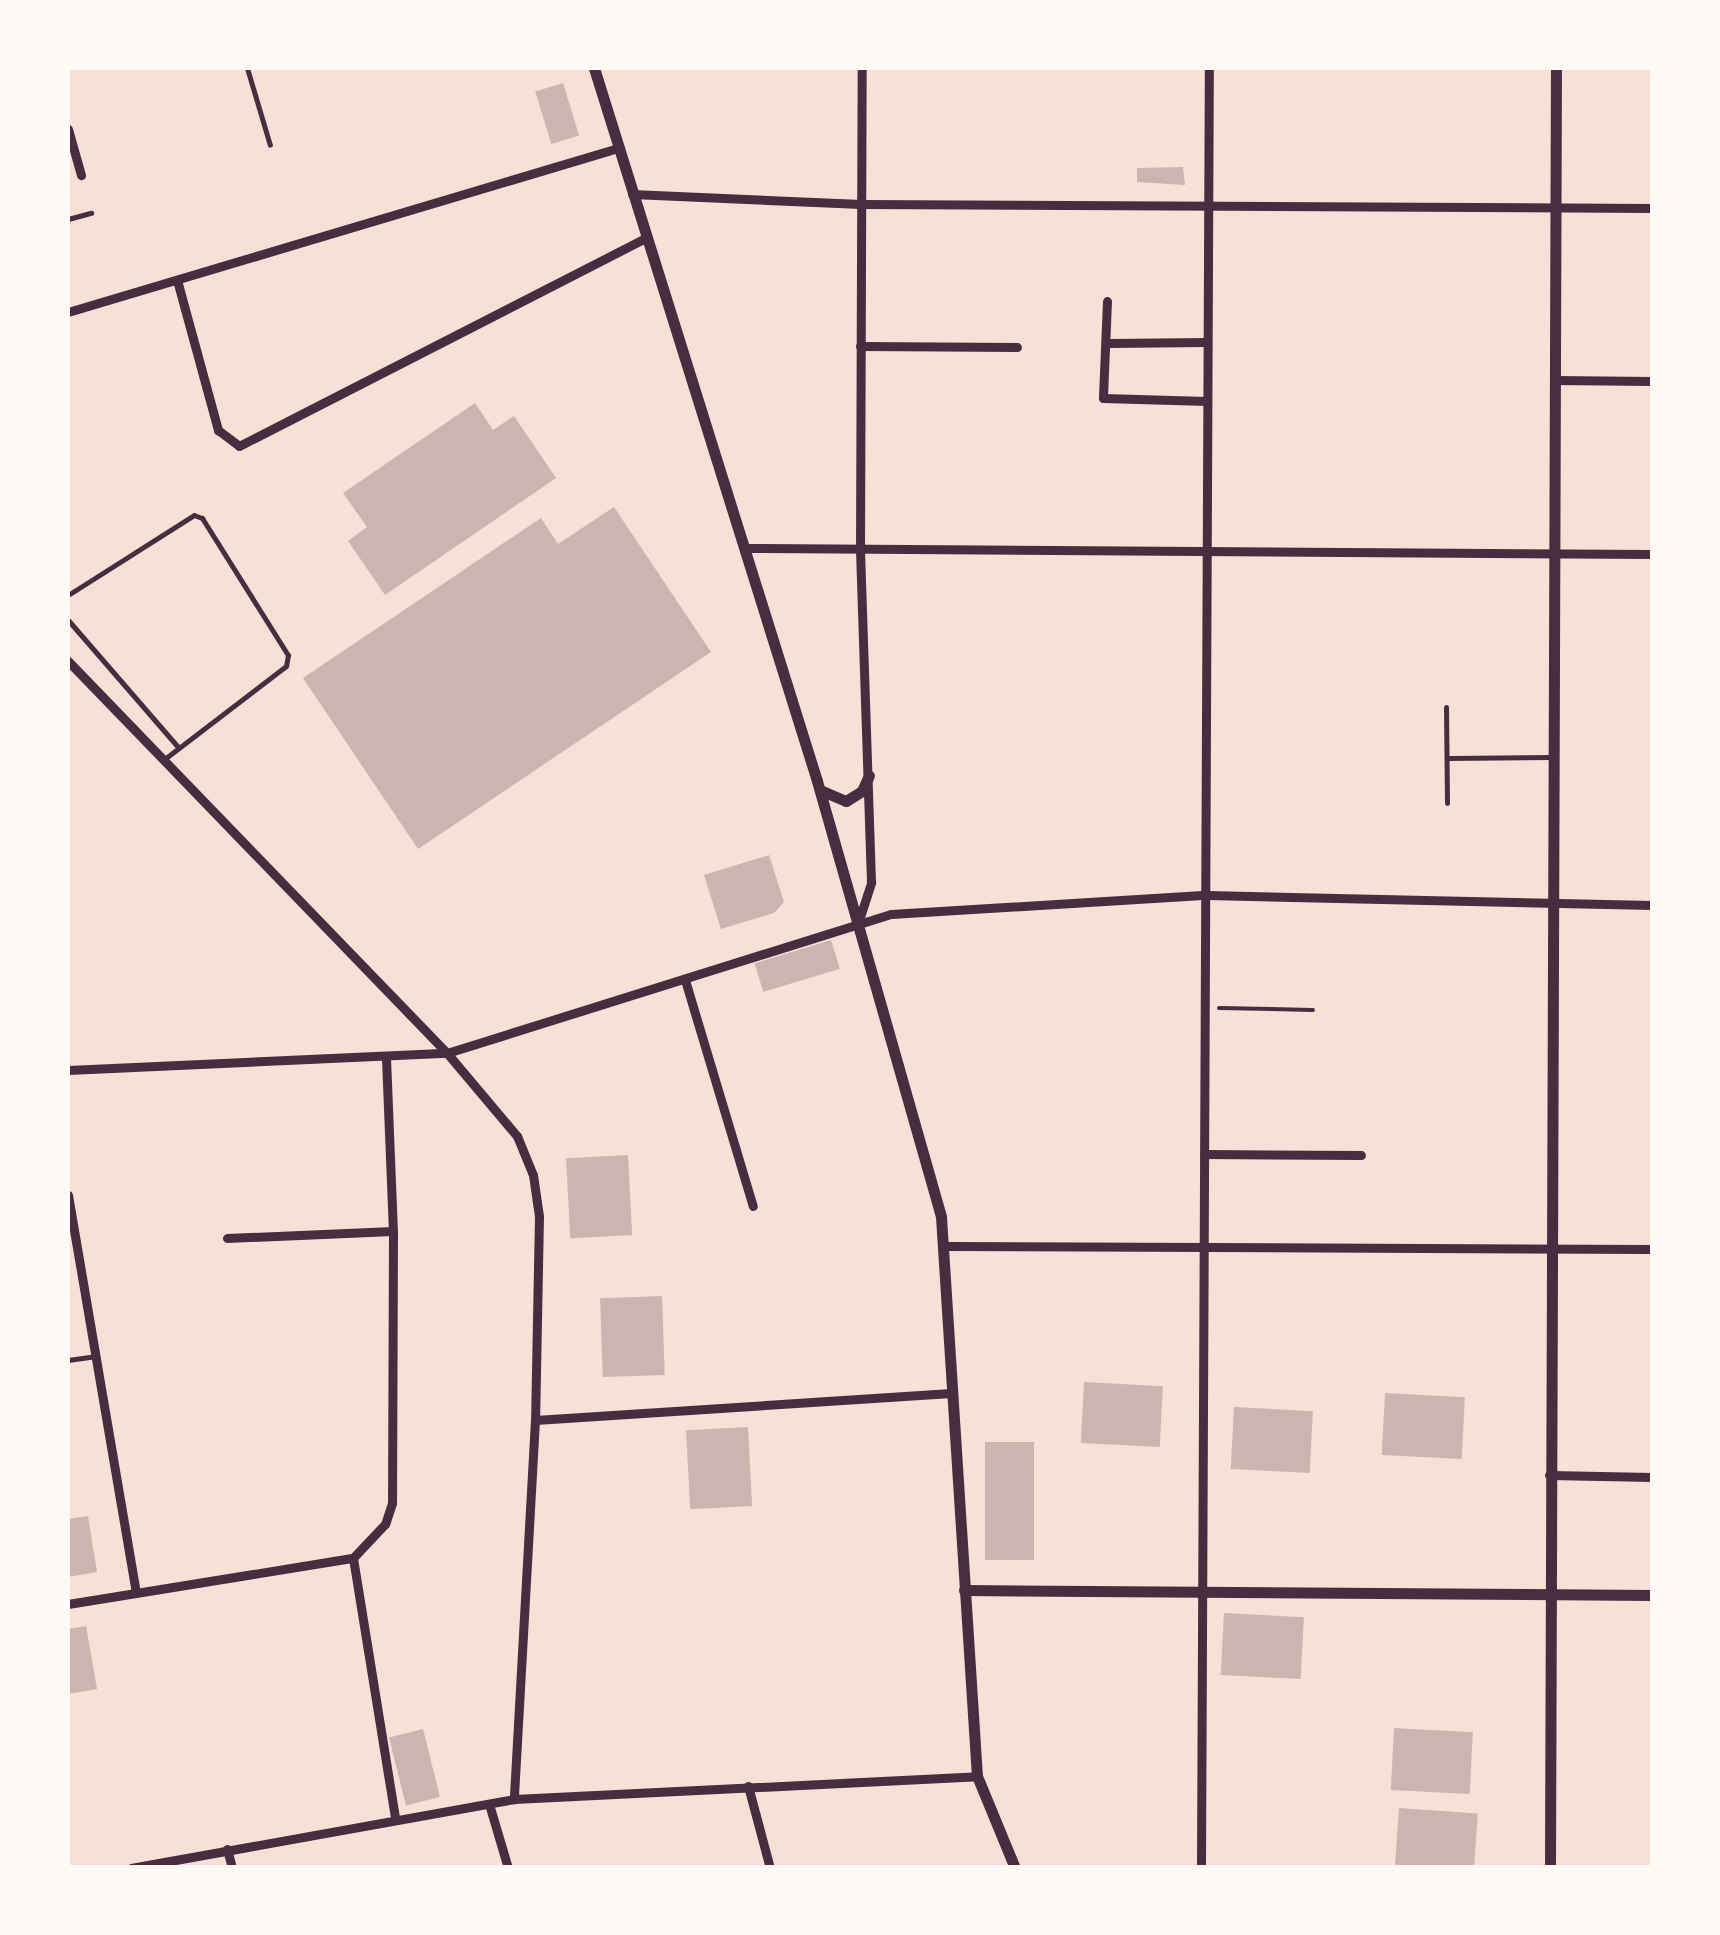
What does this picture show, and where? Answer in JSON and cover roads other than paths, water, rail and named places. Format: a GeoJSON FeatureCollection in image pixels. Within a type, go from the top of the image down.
{"type":"FeatureCollection","features":[{"type":"Feature","properties":{"kind":"street"},"geometry":{"type":"LineString","coordinates":[[594,68],[859,920],[947,1246],[950,1394],[977,1776],[1016,1868]]}},
{"type":"Feature","properties":{"kind":"street"},"geometry":{"type":"LineString","coordinates":[[859,920],[871,882],[860,551],[862,68]]}},
{"type":"Feature","properties":{"kind":"street"},"geometry":{"type":"LineString","coordinates":[[1201,1868],[1208,68]]}},
{"type":"Feature","properties":{"kind":"street"},"geometry":{"type":"LineString","coordinates":[[1550,1868],[1546,1594],[1556,68]]}},
{"type":"Feature","properties":{"kind":"street"},"geometry":{"type":"LineString","coordinates":[[68,128],[81,175]]}},
{"type":"Feature","properties":{"kind":"street"},"geometry":{"type":"LineString","coordinates":[[68,312],[618,148]]}},
{"type":"Feature","properties":{"kind":"street"},"geometry":{"type":"LineString","coordinates":[[632,194],[861,204],[1652,208]]}},
{"type":"Feature","properties":{"kind":"street"},"geometry":{"type":"LineString","coordinates":[[177,280],[218,430],[240,446],[646,238]]}},
{"type":"Feature","properties":{"kind":"street"},"geometry":{"type":"LineString","coordinates":[[1107,301],[1109,343]]}},
{"type":"Feature","properties":{"kind":"street"},"geometry":{"type":"LineString","coordinates":[[1206,342],[1102,346],[1106,400],[1207,400]]}},
{"type":"Feature","properties":{"kind":"street"},"geometry":{"type":"LineString","coordinates":[[860,346],[1016,346]]}},
{"type":"Feature","properties":{"kind":"street"},"geometry":{"type":"LineString","coordinates":[[1554,380],[1652,381]]}},
{"type":"Feature","properties":{"kind":"street"},"geometry":{"type":"LineString","coordinates":[[746,548],[1652,554]]}},
{"type":"Feature","properties":{"kind":"street"},"geometry":{"type":"LineString","coordinates":[[68,661],[447,1053],[516,1136],[534,1175],[539,1216],[534,1420],[514,1799]]}},
{"type":"Feature","properties":{"kind":"street"},"geometry":{"type":"LineString","coordinates":[[820,790],[846,801],[862,791],[869,775]]}},
{"type":"Feature","properties":{"kind":"street"},"geometry":{"type":"LineString","coordinates":[[68,1070],[447,1053],[685,980],[859,920],[1206,895],[1652,905]]}},
{"type":"Feature","properties":{"kind":"street"},"geometry":{"type":"LineString","coordinates":[[685,980],[754,1206]]}},
{"type":"Feature","properties":{"kind":"street"},"geometry":{"type":"LineString","coordinates":[[68,1604],[353,1558],[385,1524],[392,1504],[393,1230],[386,1058]]}},
{"type":"Feature","properties":{"kind":"street"},"geometry":{"type":"LineString","coordinates":[[1204,1154],[1361,1155]]}},
{"type":"Feature","properties":{"kind":"street"},"geometry":{"type":"LineString","coordinates":[[68,1195],[136,1592]]}},
{"type":"Feature","properties":{"kind":"street"},"geometry":{"type":"LineString","coordinates":[[227,1238],[393,1230]]}},
{"type":"Feature","properties":{"kind":"street"},"geometry":{"type":"LineString","coordinates":[[947,1246],[1652,1250]]}},
{"type":"Feature","properties":{"kind":"street"},"geometry":{"type":"LineString","coordinates":[[534,1420],[950,1394]]}},
{"type":"Feature","properties":{"kind":"street"},"geometry":{"type":"LineString","coordinates":[[1549,1475],[1652,1477]]}},
{"type":"Feature","properties":{"kind":"street"},"geometry":{"type":"LineString","coordinates":[[353,1558],[395,1818]]}},
{"type":"Feature","properties":{"kind":"street"},"geometry":{"type":"LineString","coordinates":[[964,1590],[1652,1595]]}},
{"type":"Feature","properties":{"kind":"street"},"geometry":{"type":"LineString","coordinates":[[131,1868],[514,1799],[977,1776]]}},
{"type":"Feature","properties":{"kind":"street"},"geometry":{"type":"LineString","coordinates":[[748,1786],[770,1868]]}},
{"type":"Feature","properties":{"kind":"street"},"geometry":{"type":"LineString","coordinates":[[489,1804],[508,1868]]}},
{"type":"Feature","properties":{"kind":"street"},"geometry":{"type":"LineString","coordinates":[[227,1850],[232,1868]]}},
{"type":"Feature","properties":{"kind":"lane"},"geometry":{"type":"LineString","coordinates":[[247,68],[270,145]]}},
{"type":"Feature","properties":{"kind":"lane"},"geometry":{"type":"LineString","coordinates":[[68,218],[91,213]]}},
{"type":"Feature","properties":{"kind":"lane"},"geometry":{"type":"LineString","coordinates":[[68,595],[194,515],[202,518],[289,661],[162,760]]}},
{"type":"Feature","properties":{"kind":"lane"},"geometry":{"type":"LineString","coordinates":[[68,620],[179,748]]}},
{"type":"Feature","properties":{"kind":"lane"},"geometry":{"type":"LineString","coordinates":[[1446,707],[1447,803]]}},
{"type":"Feature","properties":{"kind":"lane"},"geometry":{"type":"LineString","coordinates":[[1448,758],[1553,757]]}},
{"type":"Feature","properties":{"kind":"lane"},"geometry":{"type":"LineString","coordinates":[[68,1360],[94,1356]]}}]}
